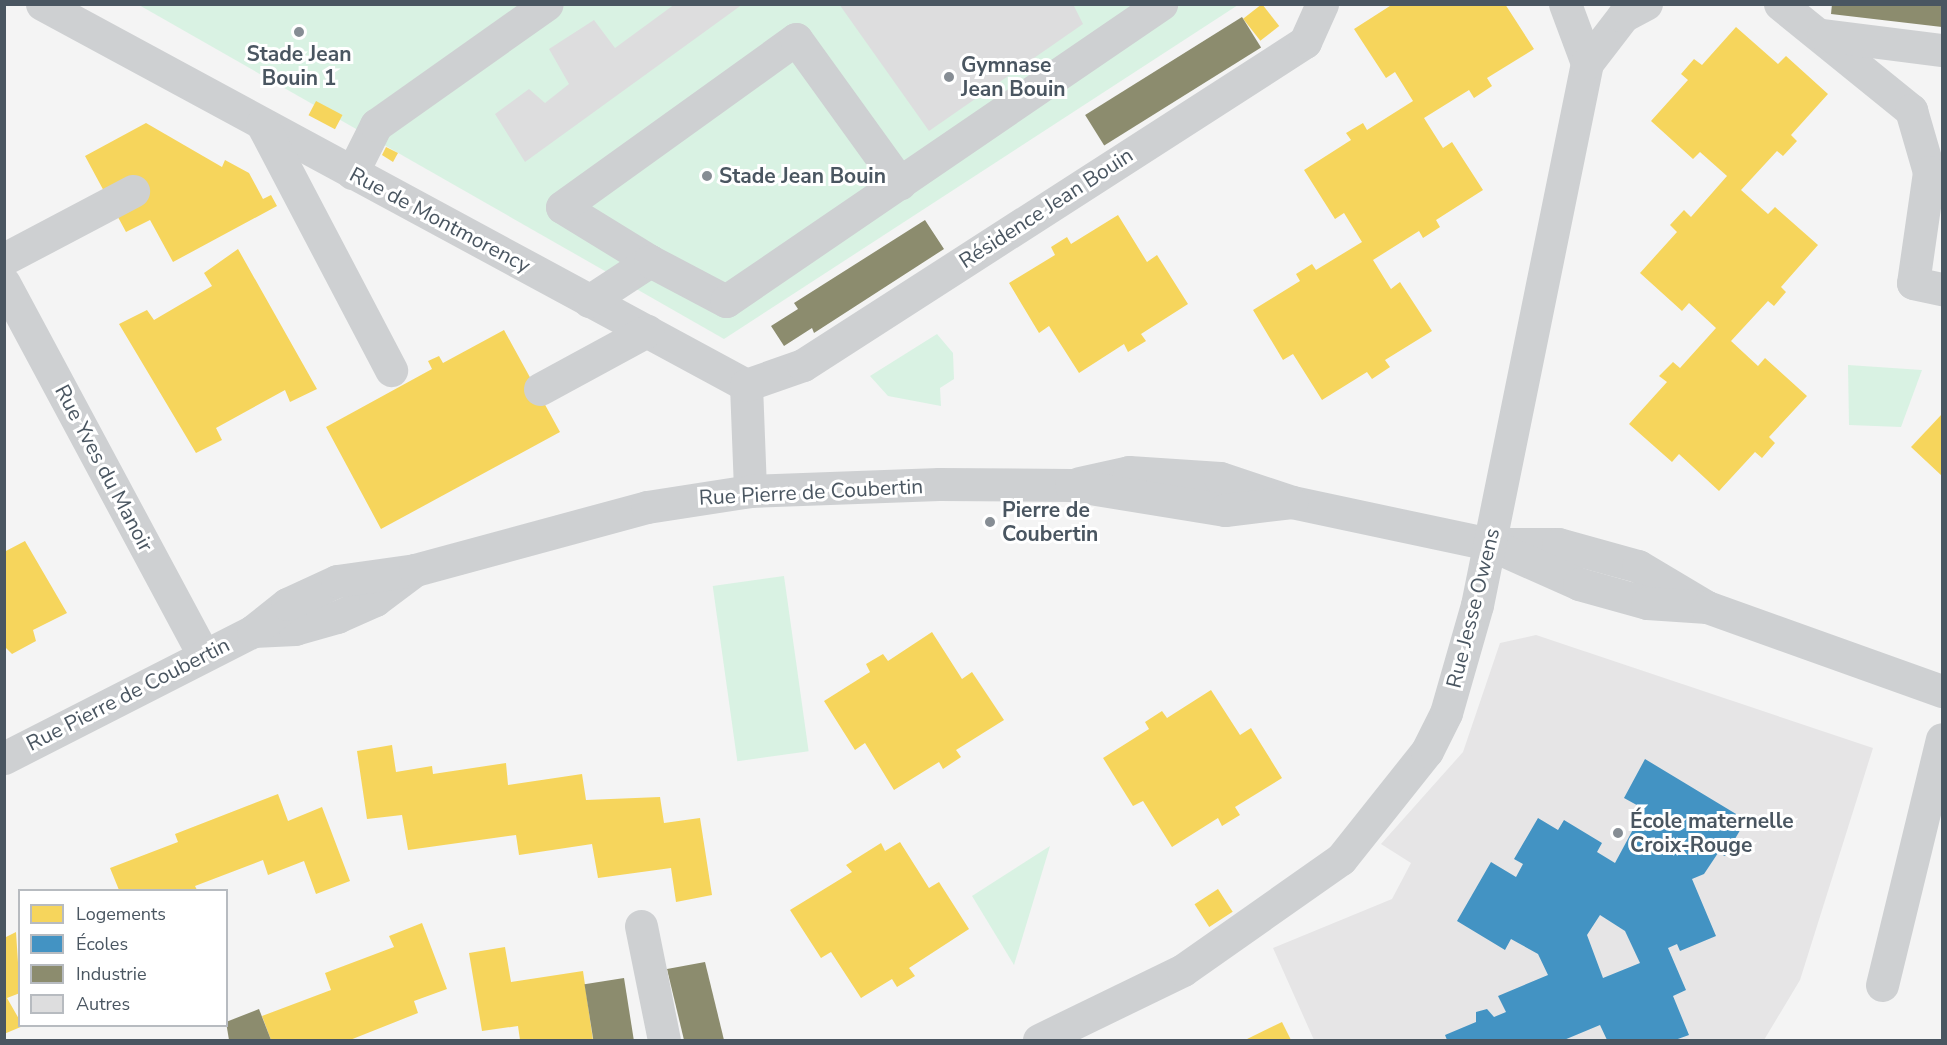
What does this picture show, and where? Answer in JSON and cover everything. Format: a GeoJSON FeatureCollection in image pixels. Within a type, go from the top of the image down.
{"type":"FeatureCollection","features":[{"type":"Feature","properties":{"kind":"street","name":"Rue de Montmorency"},"geometry":{"type":"LineString","coordinates":[[42,4],[746,386]]}},
{"type":"Feature","properties":{"kind":"street"},"geometry":{"type":"LineString","coordinates":[[352,173],[376,125],[547,4]]}},
{"type":"Feature","properties":{"kind":"street"},"geometry":{"type":"LineString","coordinates":[[900,183],[796,39],[562,207],[650,261],[726,301],[900,183],[1161,4]]}},
{"type":"Feature","properties":{"kind":"street","name":"Résidence Jean Bouin"},"geometry":{"type":"LineString","coordinates":[[746,386],[803,365],[1305,42],[1322,4]]}},
{"type":"Feature","properties":{"kind":"street"},"geometry":{"type":"LineString","coordinates":[[1565,4],[1587,63]]}},
{"type":"Feature","properties":{"kind":"street","name":"Rue Jesse Owens"},"geometry":{"type":"LineString","coordinates":[[1039,1041],[1183,970],[1341,859],[1427,751],[1446,712],[1490,544],[1587,63],[1623,16],[1646,4]]}},
{"type":"Feature","properties":{"kind":"street"},"geometry":{"type":"LineString","coordinates":[[1780,4],[1823,35],[1911,110],[1936,173],[1913,283],[1942,289]]}},
{"type":"Feature","properties":{"kind":"street"},"geometry":{"type":"LineString","coordinates":[[1823,35],[1942,50]]}},
{"type":"Feature","properties":{"kind":"street"},"geometry":{"type":"LineString","coordinates":[[262,124],[391,370]]}},
{"type":"Feature","properties":{"kind":"street"},"geometry":{"type":"LineString","coordinates":[[4,259],[133,191]]}},
{"type":"Feature","properties":{"kind":"street"},"geometry":{"type":"LineString","coordinates":[[589,301],[650,261]]}},
{"type":"Feature","properties":{"kind":"street","name":"Rue Yves du Manoir"},"geometry":{"type":"LineString","coordinates":[[4,283],[203,654]]}},
{"type":"Feature","properties":{"kind":"street"},"geometry":{"type":"LineString","coordinates":[[540,389],[646,332]]}},
{"type":"Feature","properties":{"kind":"street"},"geometry":{"type":"LineString","coordinates":[[746,386],[750,491]]}},
{"type":"Feature","properties":{"kind":"street","name":"Rue Pierre de Coubertin"},"geometry":{"type":"LineString","coordinates":[[4,758],[203,654],[253,631],[296,629],[338,617],[375,600],[416,570],[636,509],[750,491],[1071,485],[1129,472],[1169,472],[1220,478],[1292,502],[1490,544],[1578,584],[1647,603],[1707,607],[1851,654],[1942,691]]}},
{"type":"Feature","properties":{"kind":"street","name":"Rue Pierre de Coubertin"},"geometry":{"type":"LineString","coordinates":[[1851,654],[1942,674]]}},
{"type":"Feature","properties":{"kind":"street"},"geometry":{"type":"LineString","coordinates":[[1882,985],[1936,799],[1942,739]]}},
{"type":"Feature","properties":{"kind":"street"},"geometry":{"type":"LineString","coordinates":[[641,926],[664,1041]]}},
{"type":"Feature","properties":{"kind":"shaded area","name":"École maternelle Croix-Rouge"},"geometry":{"type":"Polygon","coordinates":[[[1536,635],[1873,748],[1800,980],[1764,1040],[1314,1040],[1273,948],[1392,899],[1411,863],[1381,844],[1463,752],[1500,643],[1536,635]]]}},
{"type":"Feature","properties":{"kind":"green space","name":"Stade Jean Bouin"},"geometry":{"type":"Polygon","coordinates":[[[139,5],[1238,5],[724,339],[139,5]]]}},
{"type":"Feature","properties":{"kind":"green space"},"geometry":{"type":"Polygon","coordinates":[[[937,334],[953,353],[954,379],[940,388],[941,406],[888,396],[870,376],[937,334]]]}},
{"type":"Feature","properties":{"kind":"green space"},"geometry":{"type":"Polygon","coordinates":[[[1848,365],[1922,370],[1901,427],[1849,425],[1848,365]]]}},
{"type":"Feature","properties":{"kind":"green space"},"geometry":{"type":"Polygon","coordinates":[[[784,576],[809,751],[737,761],[713,586],[784,576]]]}},
{"type":"Feature","properties":{"kind":"green space"},"geometry":{"type":"Polygon","coordinates":[[[1050,846],[1014,965],[972,896],[1050,846]]]}},
{"type":"Feature","properties":{"kind":"building: Logements"},"geometry":{"type":"Polygon","coordinates":[[[1262,4],[1279,26],[1260,41],[1243,19],[1262,4]]]}},
{"type":"Feature","properties":{"kind":"building: Logements"},"geometry":{"type":"Polygon","coordinates":[[[1393,4],[1505,4],[1534,49],[1487,78],[1492,86],[1474,98],[1469,90],[1424,118],[1443,148],[1452,142],[1483,190],[1436,220],[1440,227],[1423,238],[1419,231],[1373,260],[1391,289],[1400,282],[1432,331],[1385,360],[1390,367],[1372,379],[1367,372],[1322,400],[1293,354],[1283,360],[1253,310],[1300,281],[1296,274],[1312,264],[1316,270],[1362,242],[1344,213],[1335,219],[1304,170],[1351,140],[1346,133],[1363,123],[1367,130],[1413,101],[1395,72],[1386,78],[1354,29],[1393,4]]]}},
{"type":"Feature","properties":{"kind":"building: Logements"},"geometry":{"type":"Polygon","coordinates":[[[1736,27],[1778,64],[1786,56],[1828,94],[1791,135],[1797,141],[1783,156],[1777,151],[1741,190],[1768,214],[1775,207],[1818,245],[1781,287],[1786,292],[1774,306],[1768,301],[1731,341],[1758,366],[1765,358],[1807,396],[1769,437],[1775,443],[1762,458],[1755,452],[1719,491],[1679,454],[1672,462],[1629,424],[1667,382],[1659,376],[1673,362],[1680,368],[1716,328],[1689,303],[1682,311],[1640,273],[1677,232],[1670,225],[1684,210],[1691,217],[1727,176],[1700,152],[1693,159],[1651,121],[1688,80],[1681,74],[1694,59],[1702,65],[1736,27]]]}},
{"type":"Feature","properties":{"kind":"building: Logements"},"geometry":{"type":"Polygon","coordinates":[[[316,101],[342,115],[335,129],[308,115],[316,101]]]}},
{"type":"Feature","properties":{"kind":"building: Logements"},"geometry":{"type":"Polygon","coordinates":[[[146,123],[222,167],[225,160],[249,173],[263,199],[271,195],[277,206],[173,262],[150,220],[126,232],[85,156],[146,123]]]}},
{"type":"Feature","properties":{"kind":"building: Logements"},"geometry":{"type":"Polygon","coordinates":[[[386,147],[398,153],[393,162],[382,155],[386,147]]]}},
{"type":"Feature","properties":{"kind":"building: Logements"},"geometry":{"type":"Polygon","coordinates":[[[1118,215],[1147,262],[1157,255],[1188,304],[1141,334],[1146,341],[1128,352],[1124,344],[1079,373],[1049,326],[1039,333],[1009,283],[1055,255],[1051,247],[1067,237],[1071,244],[1118,215]]]}},
{"type":"Feature","properties":{"kind":"building: Logements"},"geometry":{"type":"Polygon","coordinates":[[[238,249],[317,389],[290,402],[285,390],[216,428],[222,440],[196,453],[119,324],[147,310],[154,320],[212,286],[204,273],[238,249]]]}},
{"type":"Feature","properties":{"kind":"building: Logements"},"geometry":{"type":"Polygon","coordinates":[[[504,330],[560,432],[381,529],[326,427],[432,369],[428,361],[439,356],[443,363],[504,330]]]}},
{"type":"Feature","properties":{"kind":"building: Logements"},"geometry":{"type":"Polygon","coordinates":[[[1942,414],[1942,476],[1911,447],[1942,414]]]}},
{"type":"Feature","properties":{"kind":"building: Logements"},"geometry":{"type":"Polygon","coordinates":[[[25,541],[67,613],[33,630],[36,641],[12,654],[4,646],[4,552],[25,541]]]}},
{"type":"Feature","properties":{"kind":"building: Logements"},"geometry":{"type":"Polygon","coordinates":[[[932,632],[962,679],[972,672],[1004,720],[956,750],[961,757],[943,769],[939,762],[894,790],[865,743],[855,750],[824,701],[870,672],[866,664],[883,654],[888,661],[932,632]]]}},
{"type":"Feature","properties":{"kind":"building: Logements"},"geometry":{"type":"Polygon","coordinates":[[[1211,690],[1240,735],[1251,728],[1282,778],[1235,807],[1240,815],[1222,826],[1218,818],[1172,847],[1143,801],[1133,806],[1103,758],[1149,729],[1145,722],[1162,711],[1167,718],[1211,690]]]}},
{"type":"Feature","properties":{"kind":"building: Logements"},"geometry":{"type":"Polygon","coordinates":[[[392,745],[396,772],[432,766],[433,774],[506,763],[508,785],[582,774],[586,800],[660,797],[664,823],[700,818],[712,895],[676,902],[671,868],[598,878],[592,844],[519,855],[516,835],[408,850],[402,815],[367,819],[357,751],[392,745]]]}},
{"type":"Feature","properties":{"kind":"building: Logements"},"geometry":{"type":"Polygon","coordinates":[[[278,794],[288,821],[322,807],[350,881],[316,894],[304,861],[268,875],[263,860],[195,886],[196,889],[119,889],[110,868],[178,842],[175,834],[278,794]]]}},
{"type":"Feature","properties":{"kind":"building: Logements"},"geometry":{"type":"Polygon","coordinates":[[[900,842],[929,888],[939,882],[969,929],[909,968],[915,976],[897,987],[892,979],[861,998],[831,952],[821,958],[790,910],[852,872],[846,865],[881,843],[885,851],[900,842]]]}},
{"type":"Feature","properties":{"kind":"building: Logements"},"geometry":{"type":"Polygon","coordinates":[[[1218,889],[1233,912],[1209,927],[1195,904],[1218,889]]]}},
{"type":"Feature","properties":{"kind":"building: Logements"},"geometry":{"type":"Polygon","coordinates":[[[422,923],[447,989],[414,1001],[418,1013],[350,1040],[271,1040],[262,1016],[331,990],[325,973],[394,947],[389,936],[422,923]]]}},
{"type":"Feature","properties":{"kind":"building: Logements"},"geometry":{"type":"Polygon","coordinates":[[[16,932],[18,994],[7,998],[18,1017],[18,1027],[21,1027],[4,1034],[4,938],[16,932]]]}},
{"type":"Feature","properties":{"kind":"building: Logements"},"geometry":{"type":"Polygon","coordinates":[[[505,947],[511,982],[583,971],[593,1040],[520,1040],[518,1026],[482,1031],[469,953],[505,947]]]}},
{"type":"Feature","properties":{"kind":"building: Logements"},"geometry":{"type":"Polygon","coordinates":[[[1282,1022],[1291,1040],[1245,1040],[1282,1022]]]}},
{"type":"Feature","properties":{"kind":"building: Écoles","name":"École maternelle Croix-Rouge"},"geometry":{"type":"Polygon","coordinates":[[[1645,759],[1746,820],[1725,856],[1718,853],[1704,874],[1692,879],[1716,936],[1680,951],[1677,944],[1668,948],[1686,990],[1673,996],[1689,1035],[1675,1040],[1607,1040],[1600,1025],[1564,1040],[1447,1040],[1445,1035],[1476,1022],[1476,1012],[1487,1009],[1494,1017],[1506,1012],[1498,996],[1548,975],[1538,954],[1511,939],[1505,950],[1457,921],[1491,862],[1516,877],[1523,864],[1514,859],[1538,818],[1558,830],[1564,820],[1602,843],[1597,852],[1615,863],[1644,809],[1624,798],[1645,759]],[[1600,915],[1587,935],[1603,978],[1640,963],[1625,931],[1600,915]]]}},
{"type":"Feature","properties":{"kind":"building: Industrie"},"geometry":{"type":"Polygon","coordinates":[[[1832,4],[1942,4],[1942,27],[1831,14],[1832,4]]]}},
{"type":"Feature","properties":{"kind":"building: Industrie"},"geometry":{"type":"Polygon","coordinates":[[[1242,17],[1261,48],[1104,146],[1085,115],[1242,17]]]}},
{"type":"Feature","properties":{"kind":"building: Industrie"},"geometry":{"type":"Polygon","coordinates":[[[925,220],[944,249],[814,333],[812,328],[784,346],[771,326],[798,309],[794,303],[925,220]]]}},
{"type":"Feature","properties":{"kind":"building: Industrie"},"geometry":{"type":"Polygon","coordinates":[[[705,962],[724,1040],[684,1040],[667,969],[705,962]]]}},
{"type":"Feature","properties":{"kind":"building: Industrie"},"geometry":{"type":"Polygon","coordinates":[[[624,978],[634,1040],[593,1040],[584,984],[624,978]]]}},
{"type":"Feature","properties":{"kind":"building: Industrie"},"geometry":{"type":"Polygon","coordinates":[[[259,1009],[271,1040],[229,1040],[228,1021],[259,1009]]]}},
{"type":"Feature","properties":{"kind":"building: Autres"},"geometry":{"type":"Polygon","coordinates":[[[675,4],[743,4],[525,162],[495,114],[529,89],[545,103],[569,84],[549,49],[594,20],[615,48],[675,4]]]}},
{"type":"Feature","properties":{"kind":"building: Autres","name":"Gymnase Jean Bouin"},"geometry":{"type":"Polygon","coordinates":[[[839,4],[1073,4],[1083,24],[929,131],[839,4]]]}},
{"type":"Feature","properties":{"kind":"place","name":"Stade Jean Bouin 1"},"geometry":{"type":"Point","coordinates":[299,32]}},
{"type":"Feature","properties":{"kind":"place","name":"Gymnase Jean Bouin"},"geometry":{"type":"Point","coordinates":[949,77]}},
{"type":"Feature","properties":{"kind":"place","name":"Stade Jean Bouin"},"geometry":{"type":"Point","coordinates":[707,176]}},
{"type":"Feature","properties":{"kind":"place","name":"Pierre de Coubertin"},"geometry":{"type":"Point","coordinates":[990,522]}},
{"type":"Feature","properties":{"kind":"place","name":"École maternelle Croix-Rouge"},"geometry":{"type":"Point","coordinates":[1618,833]}}]}
